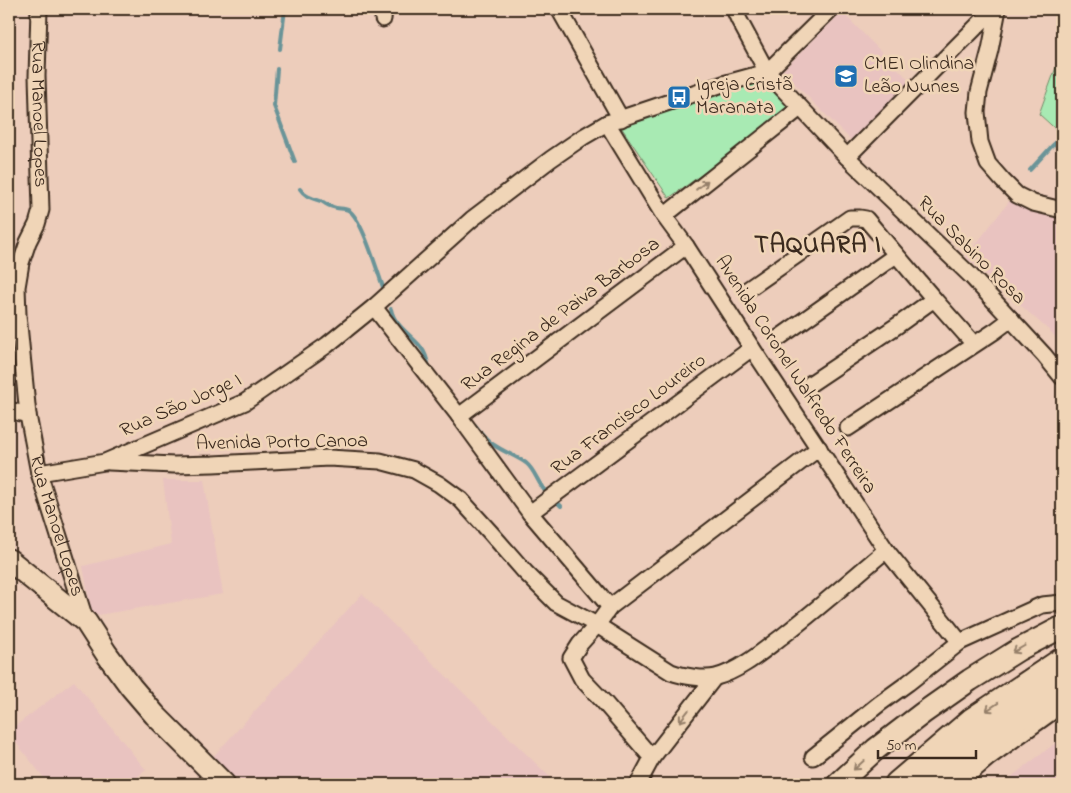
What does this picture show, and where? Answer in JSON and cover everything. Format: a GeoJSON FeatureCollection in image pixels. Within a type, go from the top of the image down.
{"type":"FeatureCollection","features":[{"type":"Feature","properties":{"kind":"main road"},"geometry":{"type":"LineString","coordinates":[[898,784],[972,721],[1062,661]]}},
{"type":"Feature","properties":{"kind":"main road"},"geometry":{"type":"LineString","coordinates":[[931,784],[964,756],[1062,688]]}},
{"type":"Feature","properties":{"kind":"street","name":"Rua Manoel Lopes"},"geometry":{"type":"LineString","coordinates":[[39,9],[37,76],[41,210],[21,263],[17,287],[28,415],[39,473],[86,622],[131,687],[155,715],[224,784]]}},
{"type":"Feature","properties":{"kind":"street","name":"Avenida Coronel Walfredo Ferreira"},"geometry":{"type":"LineString","coordinates":[[560,9],[614,121],[664,216],[686,246],[886,550],[960,642]]}},
{"type":"Feature","properties":{"kind":"street"},"geometry":{"type":"LineString","coordinates":[[734,9],[766,72],[831,9]]}},
{"type":"Feature","properties":{"kind":"street"},"geometry":{"type":"LineString","coordinates":[[847,157],[994,9]]}},
{"type":"Feature","properties":{"kind":"street"},"geometry":{"type":"LineString","coordinates":[[998,9],[979,92],[977,112],[980,142],[988,164],[1017,195],[1032,203],[1062,210]]}},
{"type":"Feature","properties":{"kind":"street","name":"Rua São Jorge I"},"geometry":{"type":"LineString","coordinates":[[39,473],[105,462],[245,402],[327,345],[374,307],[472,219],[550,159],[583,137],[614,121],[714,87],[766,72]]}},
{"type":"Feature","properties":{"kind":"street","name":"Rua Sabino Rosa"},"geometry":{"type":"LineString","coordinates":[[766,72],[847,157],[972,276],[1062,377]]}},
{"type":"Feature","properties":{"kind":"street"},"geometry":{"type":"LineString","coordinates":[[664,216],[800,108]]}},
{"type":"Feature","properties":{"kind":"street"},"geometry":{"type":"LineString","coordinates":[[747,290],[850,218],[866,219],[974,344]]}},
{"type":"Feature","properties":{"kind":"street","name":"Rua Regina de Paiva Barbosa"},"geometry":{"type":"LineString","coordinates":[[459,416],[686,246]]}},
{"type":"Feature","properties":{"kind":"street"},"geometry":{"type":"LineString","coordinates":[[780,337],[896,255]]}},
{"type":"Feature","properties":{"kind":"street"},"geometry":{"type":"LineString","coordinates":[[810,384],[934,299]]}},
{"type":"Feature","properties":{"kind":"street"},"geometry":{"type":"LineString","coordinates":[[374,307],[459,416],[530,513],[610,607]]}},
{"type":"Feature","properties":{"kind":"street"},"geometry":{"type":"LineString","coordinates":[[848,428],[1011,319]]}},
{"type":"Feature","properties":{"kind":"street","name":"Rua Francisco Loureiro"},"geometry":{"type":"LineString","coordinates":[[530,513],[752,348]]}},
{"type":"Feature","properties":{"kind":"street"},"geometry":{"type":"LineString","coordinates":[[9,410],[28,415]]}},
{"type":"Feature","properties":{"kind":"street"},"geometry":{"type":"LineString","coordinates":[[652,758],[582,679],[571,658],[610,607],[819,448]]}},
{"type":"Feature","properties":{"kind":"street","name":"Avenida Porto Canoa"},"geometry":{"type":"LineString","coordinates":[[105,462],[174,465],[329,458],[380,461],[414,470],[439,484],[461,500],[525,572],[556,602],[597,625],[671,672],[682,676],[714,678]]}},
{"type":"Feature","properties":{"kind":"street"},"geometry":{"type":"LineString","coordinates":[[638,784],[652,758],[714,678],[742,666],[761,653],[886,550]]}},
{"type":"Feature","properties":{"kind":"street"},"geometry":{"type":"LineString","coordinates":[[9,560],[86,622]]}},
{"type":"Feature","properties":{"kind":"street"},"geometry":{"type":"LineString","coordinates":[[813,757],[878,704],[960,642],[1042,605],[1062,603]]}},
{"type":"Feature","properties":{"kind":"street"},"geometry":{"type":"LineString","coordinates":[[838,784],[876,749],[923,712],[1018,650],[1062,626]]}},
{"type":"Feature","properties":{"kind":"street"},"geometry":{"type":"LineString","coordinates":[[953,784],[987,755],[1062,702]]}},
{"type":"Feature","properties":{"kind":"shaded area","name":"CMEI Olindina Leão Nunes"},"geometry":{"type":"Polygon","coordinates":[[[842,12],[910,81],[851,140],[782,71],[842,12]]]}},
{"type":"Feature","properties":{"kind":"shaded area"},"geometry":{"type":"Polygon","coordinates":[[[1011,199],[1062,219],[1062,345],[1052,333],[966,257],[1011,199]]]}},
{"type":"Feature","properties":{"kind":"shaded area"},"geometry":{"type":"Polygon","coordinates":[[[163,480],[204,480],[223,594],[92,616],[83,566],[171,544],[163,480]]]}},
{"type":"Feature","properties":{"kind":"shaded area"},"geometry":{"type":"Polygon","coordinates":[[[362,594],[557,784],[238,784],[210,760],[362,594]]]}},
{"type":"Feature","properties":{"kind":"shaded area"},"geometry":{"type":"Polygon","coordinates":[[[74,681],[146,770],[128,784],[49,784],[9,734],[9,731],[74,681]]]}},
{"type":"Feature","properties":{"kind":"shaded area"},"geometry":{"type":"Polygon","coordinates":[[[1062,738],[1062,784],[1002,784],[1062,738]]]}},
{"type":"Feature","properties":{"kind":"green space"},"geometry":{"type":"Polygon","coordinates":[[[1062,51],[1062,135],[1039,114],[1062,51]]]}},
{"type":"Feature","properties":{"kind":"green space"},"geometry":{"type":"Polygon","coordinates":[[[762,83],[778,92],[787,102],[785,115],[669,198],[621,127],[743,84],[762,83]]]}},
{"type":"Feature","properties":{"kind":"waterway"},"geometry":{"type":"LineString","coordinates":[[280,49],[285,9]]}},
{"type":"Feature","properties":{"kind":"waterway"},"geometry":{"type":"LineString","coordinates":[[277,69],[274,106],[295,162]]}},
{"type":"Feature","properties":{"kind":"waterway"},"geometry":{"type":"LineString","coordinates":[[1030,170],[1062,137]]}},
{"type":"Feature","properties":{"kind":"waterway"},"geometry":{"type":"LineString","coordinates":[[300,189],[310,197],[329,206],[348,210],[353,215],[364,234],[384,290]]}},
{"type":"Feature","properties":{"kind":"waterway"},"geometry":{"type":"LineString","coordinates":[[391,309],[395,320],[422,348],[429,369]]}},
{"type":"Feature","properties":{"kind":"waterway"},"geometry":{"type":"LineString","coordinates":[[475,425],[491,443],[526,463],[546,492]]}},
{"type":"Feature","properties":{"kind":"waterway"},"geometry":{"type":"LineString","coordinates":[[554,499],[561,506]]}},
{"type":"Feature","properties":{"kind":"place","name":"CMEI Olindina Leão Nunes"},"geometry":{"type":"Point","coordinates":[846,76]}},
{"type":"Feature","properties":{"kind":"place","name":"Igreja Cristã Maranata"},"geometry":{"type":"Point","coordinates":[679,97]}},
{"type":"Feature","properties":{"kind":"district","name":"TAQUARA I"},"geometry":{"type":"Point","coordinates":[818,246]}}]}
